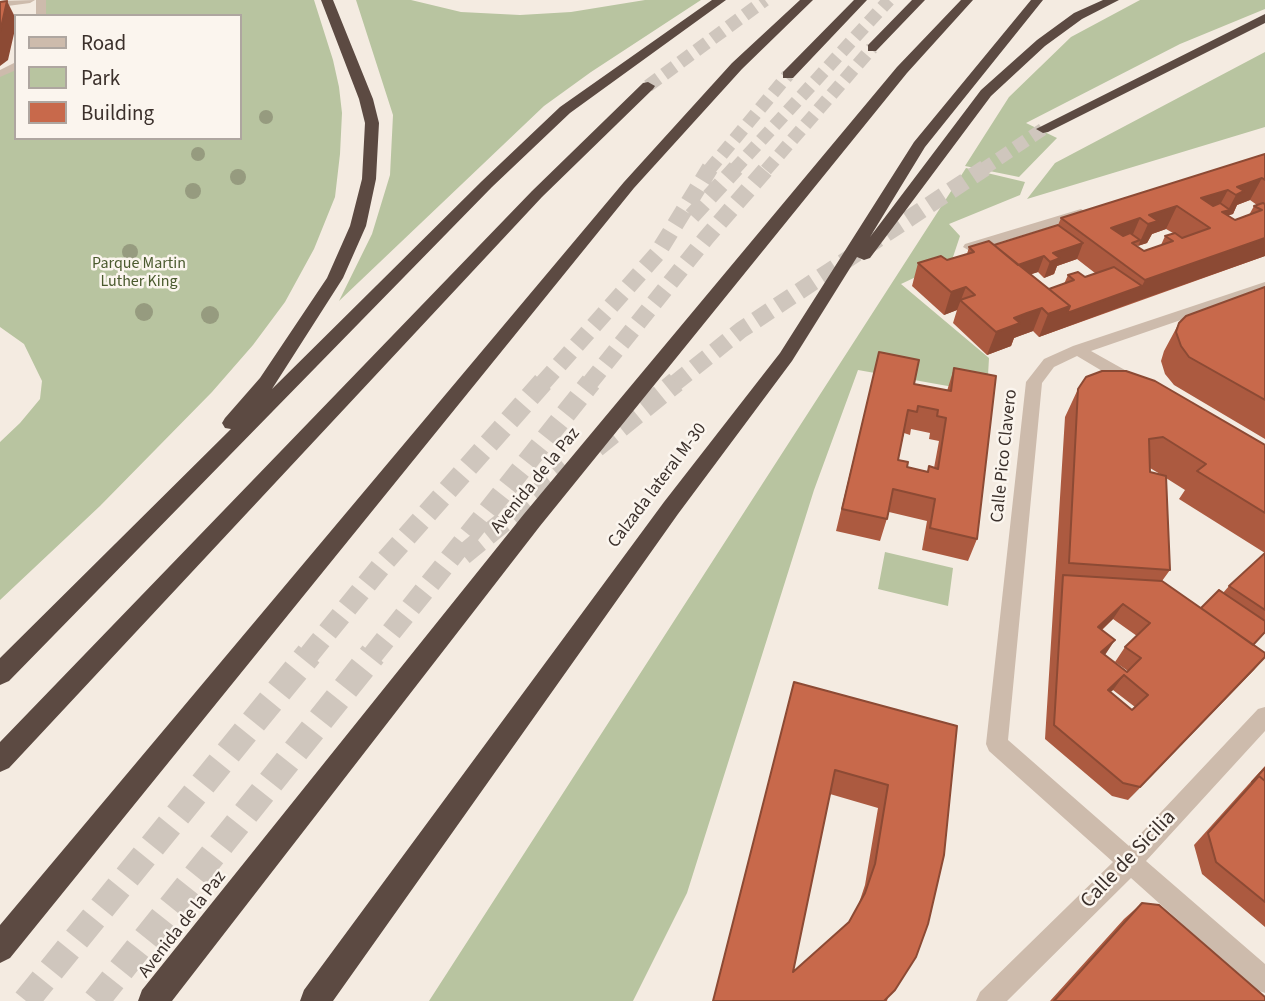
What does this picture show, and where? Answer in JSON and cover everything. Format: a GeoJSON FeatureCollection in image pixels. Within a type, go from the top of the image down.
{"type":"FeatureCollection","features":[{"type":"Feature","properties":{"kind":"highway"},"geometry":{"type":"LineString","coordinates":[[134,540],[267,382],[335,278],[358,226],[369,179],[372,123],[362,88],[327,0]]}},
{"type":"Feature","properties":{"kind":"highway"},"geometry":{"type":"LineString","coordinates":[[0,674],[487,184],[565,110],[720,0]]}},
{"type":"Feature","properties":{"kind":"highway"},"geometry":{"type":"LineString","coordinates":[[0,948],[629,185],[737,66],[807,0]]}},
{"type":"Feature","properties":{"kind":"highway"},"geometry":{"type":"LineString","coordinates":[[788,75],[861,0]]}},
{"type":"Feature","properties":{"kind":"highway"},"geometry":{"type":"LineString","coordinates":[[872,48],[919,0]]}},
{"type":"Feature","properties":{"kind":"highway","name":"Avenida de la Paz"},"geometry":{"type":"LineString","coordinates":[[153,1001],[532,520],[902,71],[967,0]]}},
{"type":"Feature","properties":{"kind":"highway","name":"Calzada lateral M-30"},"geometry":{"type":"LineString","coordinates":[[316,1001],[671,508],[786,357],[919,145],[1037,0]]}},
{"type":"Feature","properties":{"kind":"highway"},"geometry":{"type":"LineString","coordinates":[[786,357],[986,93],[1041,43],[1078,16],[1113,0]]}},
{"type":"Feature","properties":{"kind":"highway"},"geometry":{"type":"LineString","coordinates":[[1043,129],[1265,18]]}},
{"type":"Feature","properties":{"kind":"highway"},"geometry":{"type":"LineString","coordinates":[[0,760],[537,194],[648,86]]}},
{"type":"Feature","properties":{"kind":"street"},"geometry":{"type":"LineString","coordinates":[[0,4],[30,0]]}},
{"type":"Feature","properties":{"kind":"street"},"geometry":{"type":"LineString","coordinates":[[970,247],[1098,208]]}},
{"type":"Feature","properties":{"kind":"street","name":"Calle Pico Clavero"},"geometry":{"type":"LineString","coordinates":[[1129,863],[997,744],[1034,382],[1049,363],[1078,350],[1265,286]]}},
{"type":"Feature","properties":{"kind":"street"},"geometry":{"type":"LineString","coordinates":[[1078,350],[1154,394]]}},
{"type":"Feature","properties":{"kind":"street","name":"Calle de Sicilia"},"geometry":{"type":"LineString","coordinates":[[989,1001],[1129,863],[1265,716]]}},
{"type":"Feature","properties":{"kind":"street"},"geometry":{"type":"LineString","coordinates":[[1129,863],[1265,981]]}},
{"type":"Feature","properties":{"kind":"green space","name":"Parque Martin Luther King"},"geometry":{"type":"Polygon","coordinates":[[[41,0],[314,0],[339,87],[342,113],[340,154],[335,197],[314,249],[285,302],[253,345],[212,392],[100,506],[0,600],[0,442],[40,399],[42,381],[24,344],[0,327],[0,74],[14,66],[14,140],[242,140],[242,14],[41,14],[41,0]]]}},
{"type":"Feature","properties":{"kind":"green space"},"geometry":{"type":"Polygon","coordinates":[[[356,0],[411,0],[461,12],[520,15],[571,12],[645,0],[701,0],[544,106],[339,301],[372,234],[390,175],[393,115],[356,0]]]}},
{"type":"Feature","properties":{"kind":"green space"},"geometry":{"type":"Polygon","coordinates":[[[1140,0],[1265,0],[1265,9],[1180,44],[1026,123],[1057,138],[1019,177],[965,166],[1009,97],[1071,37],[1140,0]]]}},
{"type":"Feature","properties":{"kind":"green space"},"geometry":{"type":"Polygon","coordinates":[[[1265,52],[1265,127],[1027,199],[1055,163],[1265,52]]]}},
{"type":"Feature","properties":{"kind":"green space"},"geometry":{"type":"Polygon","coordinates":[[[966,168],[1025,182],[1020,195],[949,224],[960,236],[952,260],[901,284],[989,358],[987,393],[858,370],[814,490],[687,893],[633,1001],[429,1001],[966,168]]]}},
{"type":"Feature","properties":{"kind":"green space"},"geometry":{"type":"Polygon","coordinates":[[[885,552],[953,568],[948,606],[878,589],[885,552]]]}},
{"type":"Feature","properties":{"kind":"building"},"geometry":{"type":"Polygon","coordinates":[[[7,1],[0,32],[0,2],[7,1]]]}},
{"type":"Feature","properties":{"kind":"building"},"geometry":{"type":"Polygon","coordinates":[[[1265,154],[1265,180],[1262,178],[1237,187],[1244,191],[1236,195],[1228,190],[1201,198],[1213,206],[1220,203],[1230,210],[1222,212],[1235,220],[1262,210],[1254,206],[1265,204],[1265,238],[1145,280],[1061,218],[1265,154]],[[1177,206],[1149,215],[1158,221],[1148,224],[1140,218],[1111,228],[1123,236],[1130,233],[1140,240],[1132,243],[1144,251],[1173,241],[1165,236],[1175,233],[1182,238],[1210,228],[1177,206]]]}},
{"type":"Feature","properties":{"kind":"building"},"geometry":{"type":"Polygon","coordinates":[[[1058,225],[1083,243],[1053,253],[1060,258],[1050,262],[1044,256],[1018,265],[994,245],[1058,225]]]}},
{"type":"Feature","properties":{"kind":"building"},"geometry":{"type":"Polygon","coordinates":[[[989,241],[1070,306],[1048,314],[1042,308],[1027,313],[1014,318],[1020,323],[996,332],[960,300],[975,295],[966,287],[951,292],[918,263],[941,256],[947,260],[974,252],[969,247],[989,241]]]}},
{"type":"Feature","properties":{"kind":"building"},"geometry":{"type":"Polygon","coordinates":[[[1114,267],[1142,286],[1067,313],[1070,306],[1049,289],[1074,280],[1068,275],[1078,272],[1085,277],[1114,267]]]}},
{"type":"Feature","properties":{"kind":"building"},"geometry":{"type":"Polygon","coordinates":[[[1265,287],[1265,400],[1189,357],[1176,332],[1179,323],[1186,316],[1265,287]]]}},
{"type":"Feature","properties":{"kind":"building"},"geometry":{"type":"Polygon","coordinates":[[[879,352],[919,360],[914,384],[951,391],[954,368],[996,376],[977,539],[930,528],[935,499],[893,489],[887,519],[842,509],[879,352]],[[918,406],[917,412],[908,410],[898,460],[908,462],[907,467],[928,472],[929,466],[938,469],[946,418],[937,416],[938,410],[918,406]]]}},
{"type":"Feature","properties":{"kind":"building"},"geometry":{"type":"Polygon","coordinates":[[[1102,371],[1126,371],[1155,381],[1265,445],[1265,513],[1197,471],[1206,464],[1163,437],[1149,439],[1150,472],[1166,476],[1170,570],[1069,563],[1078,389],[1086,377],[1102,371]]]}},
{"type":"Feature","properties":{"kind":"building"},"geometry":{"type":"Polygon","coordinates":[[[1265,553],[1265,610],[1229,586],[1265,553]]]}},
{"type":"Feature","properties":{"kind":"building"},"geometry":{"type":"Polygon","coordinates":[[[1063,575],[1162,581],[1265,653],[1265,657],[1140,787],[1123,783],[1054,725],[1063,575]],[[1123,604],[1098,627],[1115,640],[1101,652],[1127,672],[1141,658],[1125,647],[1150,623],[1123,604]],[[1124,675],[1108,690],[1132,710],[1148,695],[1124,675]]]}},
{"type":"Feature","properties":{"kind":"building"},"geometry":{"type":"Polygon","coordinates":[[[1219,590],[1265,621],[1265,632],[1253,645],[1201,608],[1219,590]]]}},
{"type":"Feature","properties":{"kind":"building"},"geometry":{"type":"Polygon","coordinates":[[[794,682],[957,726],[944,855],[928,924],[916,957],[895,990],[884,1001],[713,1001],[794,682]],[[835,770],[793,972],[849,922],[865,893],[875,864],[888,785],[835,770]]]}},
{"type":"Feature","properties":{"kind":"building"},"geometry":{"type":"Polygon","coordinates":[[[1265,768],[1265,781],[1259,776],[1252,782],[1265,768]]]}},
{"type":"Feature","properties":{"kind":"building"},"geometry":{"type":"Polygon","coordinates":[[[1259,776],[1265,781],[1265,902],[1216,862],[1208,833],[1259,776]]]}},
{"type":"Feature","properties":{"kind":"building"},"geometry":{"type":"Polygon","coordinates":[[[1142,903],[1159,905],[1265,997],[1265,1001],[1054,1001],[1142,903]]]}},
{"type":"Feature","properties":{"kind":"tunnel"},"geometry":{"type":"LineString","coordinates":[[648,86],[765,0]]}},
{"type":"Feature","properties":{"kind":"tunnel"},"geometry":{"type":"LineString","coordinates":[[734,170],[889,0]]}},
{"type":"Feature","properties":{"kind":"tunnel"},"geometry":{"type":"LineString","coordinates":[[766,170],[872,48]]}},
{"type":"Feature","properties":{"kind":"tunnel"},"geometry":{"type":"LineString","coordinates":[[709,170],[788,75]]}},
{"type":"Feature","properties":{"kind":"tunnel"},"geometry":{"type":"LineString","coordinates":[[983,169],[1043,129]]}},
{"type":"Feature","properties":{"kind":"tunnel"},"geometry":{"type":"LineString","coordinates":[[542,384],[657,254],[710,168]]}},
{"type":"Feature","properties":{"kind":"tunnel"},"geometry":{"type":"LineString","coordinates":[[692,216],[736,168]]}},
{"type":"Feature","properties":{"kind":"tunnel"},"geometry":{"type":"LineString","coordinates":[[589,384],[706,238],[767,168]]}},
{"type":"Feature","properties":{"kind":"tunnel"},"geometry":{"type":"LineString","coordinates":[[674,384],[741,330],[983,169]]}},
{"type":"Feature","properties":{"kind":"tunnel"},"geometry":{"type":"LineString","coordinates":[[308,656],[386,560],[543,382]]}},
{"type":"Feature","properties":{"kind":"tunnel"},"geometry":{"type":"LineString","coordinates":[[372,656],[591,382]]}},
{"type":"Feature","properties":{"kind":"tunnel"},"geometry":{"type":"LineString","coordinates":[[596,447],[676,382]]}},
{"type":"Feature","properties":{"kind":"tunnel"},"geometry":{"type":"LineString","coordinates":[[463,555],[568,469]]}},
{"type":"Feature","properties":{"kind":"tunnel"},"geometry":{"type":"LineString","coordinates":[[26,1001],[309,654]]}},
{"type":"Feature","properties":{"kind":"tunnel"},"geometry":{"type":"LineString","coordinates":[[96,1001],[373,654]]}}]}
